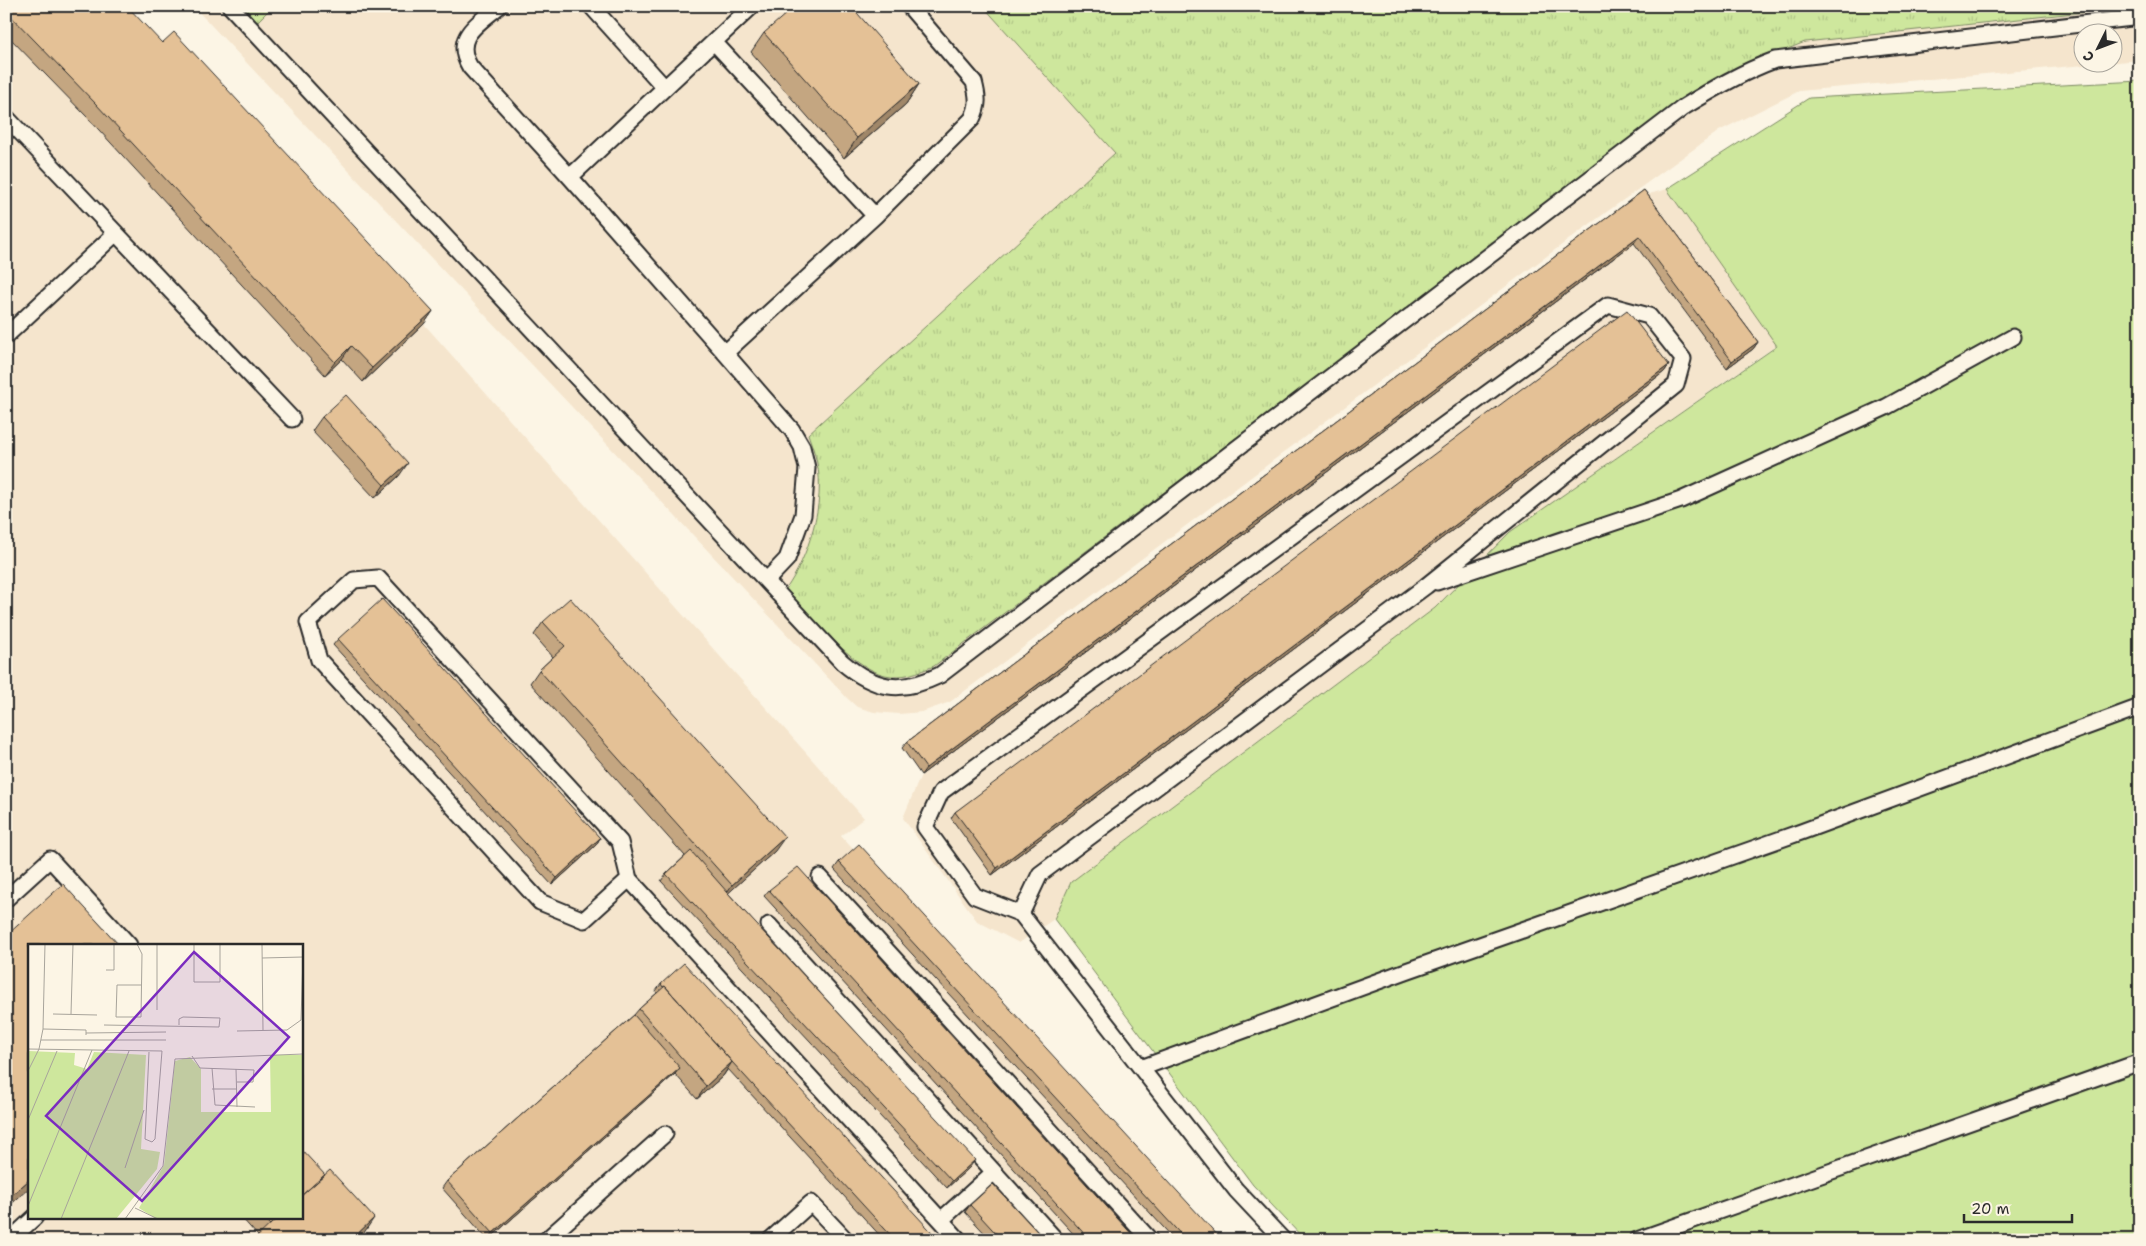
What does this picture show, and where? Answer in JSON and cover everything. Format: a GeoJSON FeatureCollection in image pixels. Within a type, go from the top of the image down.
{"type":"FeatureCollection","features":[{"type":"Feature","properties":{"kind":"lane"},"geometry":{"type":"LineString","coordinates":[[230,6],[842,662],[856,674],[876,685],[898,688],[922,683],[940,675],[1684,107],[1714,88],[1751,69],[1775,60],[2140,17]]}},
{"type":"Feature","properties":{"kind":"lane"},"geometry":{"type":"LineString","coordinates":[[499,6],[466,34],[464,57],[470,67],[725,353],[792,430],[802,447],[807,468],[803,515],[798,534],[788,559],[767,580]]}},
{"type":"Feature","properties":{"kind":"lane"},"geometry":{"type":"LineString","coordinates":[[590,6],[665,88]]}},
{"type":"Feature","properties":{"kind":"lane"},"geometry":{"type":"LineString","coordinates":[[570,177],[752,6]]}},
{"type":"Feature","properties":{"kind":"lane"},"geometry":{"type":"LineString","coordinates":[[725,353],[875,216],[972,119],[978,108],[978,96],[974,82],[909,6]]}},
{"type":"Feature","properties":{"kind":"lane"},"geometry":{"type":"LineString","coordinates":[[714,42],[875,216]]}},
{"type":"Feature","properties":{"kind":"lane"},"geometry":{"type":"LineString","coordinates":[[6,117],[292,420]]}},
{"type":"Feature","properties":{"kind":"lane"},"geometry":{"type":"LineString","coordinates":[[6,336],[116,233]]}},
{"type":"Feature","properties":{"kind":"lane"},"geometry":{"type":"LineString","coordinates":[[1021,914],[1040,874],[1426,586],[1676,385],[1683,359],[1649,316],[1608,305],[941,792],[925,827],[974,896],[1021,914],[1236,1190],[1282,1240]]}},
{"type":"Feature","properties":{"kind":"lane"},"geometry":{"type":"LineString","coordinates":[[1426,586],[1681,500],[1886,407],[2013,338]]}},
{"type":"Feature","properties":{"kind":"lane"},"geometry":{"type":"LineString","coordinates":[[628,879],[584,920],[540,902],[319,660],[308,622],[354,580],[378,578],[620,842],[628,879],[959,1240]]}},
{"type":"Feature","properties":{"kind":"lane"},"geometry":{"type":"LineString","coordinates":[[1141,1068],[1406,971],[1801,832],[2140,707]]}},
{"type":"Feature","properties":{"kind":"lane"},"geometry":{"type":"LineString","coordinates":[[6,899],[50,859],[128,944]]}},
{"type":"Feature","properties":{"kind":"lane"},"geometry":{"type":"LineString","coordinates":[[820,877],[1150,1240]]}},
{"type":"Feature","properties":{"kind":"lane"},"geometry":{"type":"LineString","coordinates":[[769,925],[1056,1240]]}},
{"type":"Feature","properties":{"kind":"lane"},"geometry":{"type":"LineString","coordinates":[[1637,1240],[2140,1062]]}},
{"type":"Feature","properties":{"kind":"lane"},"geometry":{"type":"LineString","coordinates":[[546,1240],[665,1134]]}},
{"type":"Feature","properties":{"kind":"lane"},"geometry":{"type":"LineString","coordinates":[[941,1220],[994,1172]]}},
{"type":"Feature","properties":{"kind":"lane"},"geometry":{"type":"LineString","coordinates":[[770,1240],[811,1203],[846,1240]]}},
{"type":"Feature","properties":{"kind":"lane"},"geometry":{"type":"LineString","coordinates":[[10,1240],[34,1218]]}},
{"type":"Feature","properties":{"kind":"shaded area"},"geometry":{"type":"Polygon","coordinates":[[[6,6],[424,324],[864,818],[841,836],[1211,1240],[6,1240],[6,6]]]}},
{"type":"Feature","properties":{"kind":"shaded area"},"geometry":{"type":"Polygon","coordinates":[[[193,6],[2140,6],[2140,60],[2124,61],[2124,22],[2074,22],[2074,66],[1799,91],[1719,131],[1583,229],[950,702],[922,712],[899,714],[874,712],[857,707],[193,6]]]}},
{"type":"Feature","properties":{"kind":"shaded area"},"geometry":{"type":"Polygon","coordinates":[[[1667,189],[1777,345],[1510,532],[1435,608],[1071,882],[1054,919],[1019,943],[977,921],[903,818],[921,775],[902,748],[1639,197],[1667,189]]]}},
{"type":"Feature","properties":{"kind":"green space"},"geometry":{"type":"Polygon","coordinates":[[[242,6],[273,6],[257,22],[242,6]]]}},
{"type":"Feature","properties":{"kind":"green space"},"geometry":{"type":"Polygon","coordinates":[[[983,6],[2140,6],[1805,42],[1738,69],[1686,98],[934,666],[910,674],[891,676],[872,670],[859,662],[832,639],[786,589],[808,546],[817,512],[819,478],[816,459],[808,434],[1115,153],[983,6]]]}},
{"type":"Feature","properties":{"kind":"green space"},"geometry":{"type":"Polygon","coordinates":[[[2140,81],[2140,1240],[1305,1240],[1253,1185],[1054,919],[1071,882],[1435,608],[1510,532],[1777,346],[1667,189],[1809,98],[2140,81]]]}},
{"type":"Feature","properties":{"kind":"building"},"geometry":{"type":"Polygon","coordinates":[[[6,6],[127,6],[162,43],[174,32],[433,311],[372,368],[351,346],[335,362],[96,104],[6,11],[6,6]]]}},
{"type":"Feature","properties":{"kind":"building"},"geometry":{"type":"Polygon","coordinates":[[[795,6],[851,6],[919,84],[857,138],[764,33],[795,6]]]}},
{"type":"Feature","properties":{"kind":"building"},"geometry":{"type":"Polygon","coordinates":[[[1644,190],[1758,342],[1732,361],[1639,236],[926,768],[907,742],[1644,190]]]}},
{"type":"Feature","properties":{"kind":"building"},"geometry":{"type":"Polygon","coordinates":[[[1627,310],[1669,365],[997,868],[955,812],[1627,310]]]}},
{"type":"Feature","properties":{"kind":"building"},"geometry":{"type":"Polygon","coordinates":[[[346,395],[408,463],[384,485],[322,417],[346,395]]]}},
{"type":"Feature","properties":{"kind":"building"},"geometry":{"type":"Polygon","coordinates":[[[570,598],[785,837],[732,885],[539,670],[565,646],[543,622],[570,598]]]}},
{"type":"Feature","properties":{"kind":"building"},"geometry":{"type":"Polygon","coordinates":[[[382,599],[600,838],[557,878],[338,639],[382,599]]]}},
{"type":"Feature","properties":{"kind":"building"},"geometry":{"type":"Polygon","coordinates":[[[859,844],[1222,1240],[1186,1240],[839,862],[859,844]]]}},
{"type":"Feature","properties":{"kind":"building"},"geometry":{"type":"Polygon","coordinates":[[[691,851],[743,910],[975,1160],[952,1181],[666,874],[691,851]]]}},
{"type":"Feature","properties":{"kind":"building"},"geometry":{"type":"Polygon","coordinates":[[[798,867],[1137,1240],[1090,1240],[769,890],[798,867]]]}},
{"type":"Feature","properties":{"kind":"building"},"geometry":{"type":"Polygon","coordinates":[[[63,884],[118,944],[28,944],[28,1181],[6,1200],[6,936],[63,884]]]}},
{"type":"Feature","properties":{"kind":"building"},"geometry":{"type":"Polygon","coordinates":[[[684,963],[939,1240],[895,1240],[665,986],[663,987],[661,984],[684,963]]]}},
{"type":"Feature","properties":{"kind":"building"},"geometry":{"type":"Polygon","coordinates":[[[665,986],[732,1062],[706,1086],[639,1009],[665,986]]]}},
{"type":"Feature","properties":{"kind":"building"},"geometry":{"type":"Polygon","coordinates":[[[634,1015],[680,1068],[493,1233],[447,1181],[634,1015]]]}},
{"type":"Feature","properties":{"kind":"building"},"geometry":{"type":"Polygon","coordinates":[[[302,1150],[325,1175],[302,1195],[302,1150]]]}},
{"type":"Feature","properties":{"kind":"building"},"geometry":{"type":"Polygon","coordinates":[[[330,1170],[374,1218],[351,1240],[254,1240],[277,1218],[302,1218],[302,1195],[330,1170]]]}},
{"type":"Feature","properties":{"kind":"building"},"geometry":{"type":"Polygon","coordinates":[[[993,1184],[1045,1240],[1002,1240],[970,1205],[993,1184]]]}},
{"type":"Feature","properties":{"kind":"building"},"geometry":{"type":"Polygon","coordinates":[[[263,1218],[277,1218],[270,1225],[263,1218]]]}}]}
